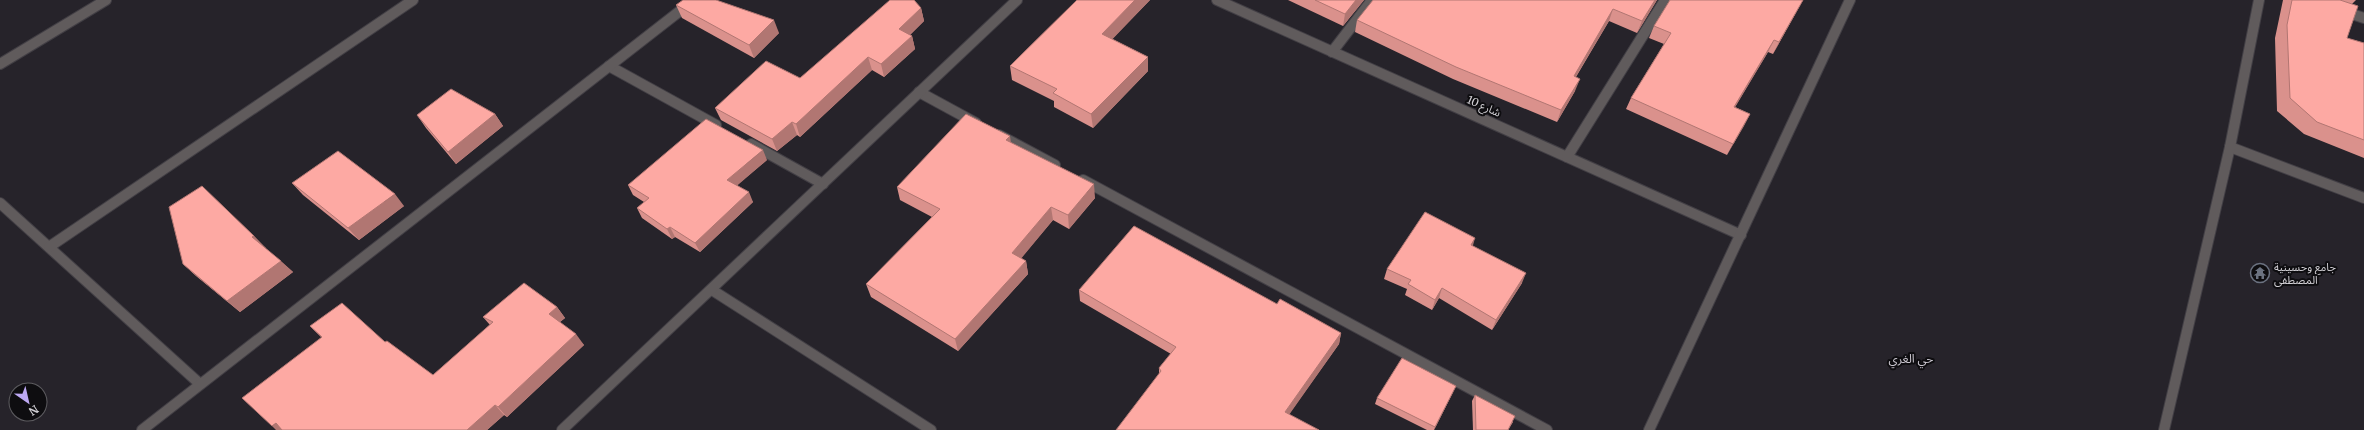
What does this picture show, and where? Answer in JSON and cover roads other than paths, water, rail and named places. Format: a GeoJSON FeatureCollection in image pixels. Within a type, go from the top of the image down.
{"type":"FeatureCollection","features":[{"type":"Feature","properties":{"kind":"street"},"geometry":{"type":"LineString","coordinates":[[0,64],[106,0]]}},
{"type":"Feature","properties":{"kind":"street"},"geometry":{"type":"LineString","coordinates":[[50,247],[413,0]]}},
{"type":"Feature","properties":{"kind":"street"},"geometry":{"type":"LineString","coordinates":[[142,430],[694,0]]}},
{"type":"Feature","properties":{"kind":"street"},"geometry":{"type":"LineString","coordinates":[[562,430],[712,290],[1016,0]]}},
{"type":"Feature","properties":{"kind":"street","name":"شارع 10"},"geometry":{"type":"LineString","coordinates":[[1217,0],[1741,235]]}},
{"type":"Feature","properties":{"kind":"street"},"geometry":{"type":"LineString","coordinates":[[1332,52],[1372,0]]}},
{"type":"Feature","properties":{"kind":"street"},"geometry":{"type":"LineString","coordinates":[[1567,157],[1665,0]]}},
{"type":"Feature","properties":{"kind":"street"},"geometry":{"type":"LineString","coordinates":[[1649,430],[1850,0]]}},
{"type":"Feature","properties":{"kind":"street"},"geometry":{"type":"LineString","coordinates":[[2164,430],[2230,147],[2259,0]]}},
{"type":"Feature","properties":{"kind":"street"},"geometry":{"type":"LineString","coordinates":[[2337,9],[2364,18]]}},
{"type":"Feature","properties":{"kind":"street"},"geometry":{"type":"LineString","coordinates":[[609,66],[726,131]]}},
{"type":"Feature","properties":{"kind":"street"},"geometry":{"type":"LineString","coordinates":[[919,92],[1547,430]]}},
{"type":"Feature","properties":{"kind":"street"},"geometry":{"type":"LineString","coordinates":[[740,138],[823,184]]}},
{"type":"Feature","properties":{"kind":"street"},"geometry":{"type":"LineString","coordinates":[[2230,147],[2364,198]]}},
{"type":"Feature","properties":{"kind":"street"},"geometry":{"type":"LineString","coordinates":[[0,203],[200,384]]}},
{"type":"Feature","properties":{"kind":"street"},"geometry":{"type":"LineString","coordinates":[[712,290],[931,430]]}},
{"type":"Feature","properties":{"kind":"place","name":"جامع وحسينية المصطفى"},"geometry":{"type":"Point","coordinates":[2260,273]}},
{"type":"Feature","properties":{"kind":"district","name":"حي الغري"},"geometry":{"type":"Point","coordinates":[1911,359]}}]}
